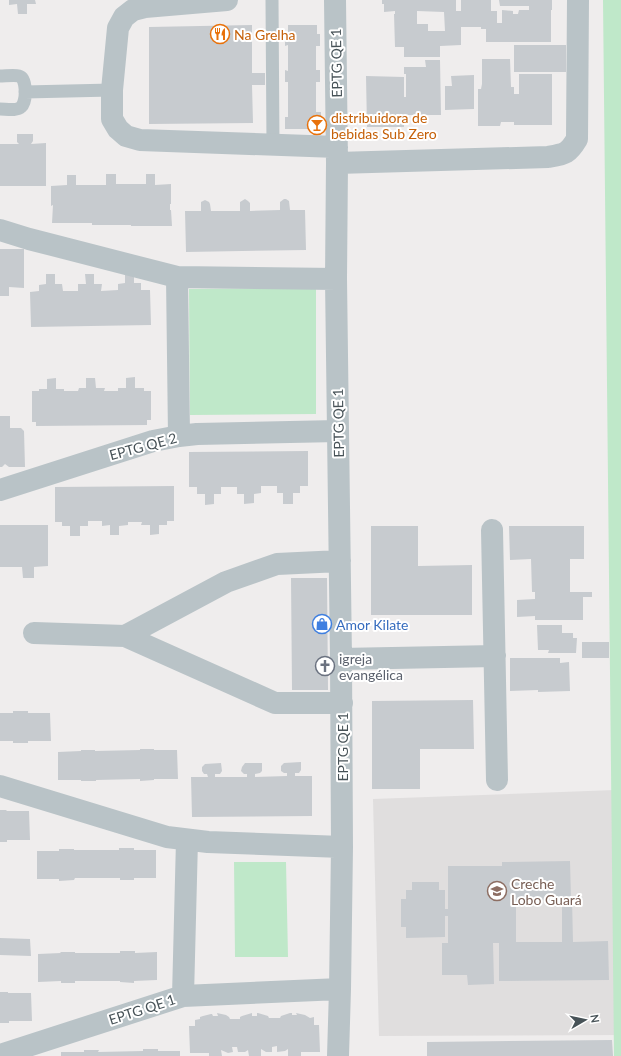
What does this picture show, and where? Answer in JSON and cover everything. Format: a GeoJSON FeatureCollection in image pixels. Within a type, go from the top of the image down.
{"type":"FeatureCollection","features":[{"type":"Feature","properties":{"kind":"street"},"geometry":{"type":"LineString","coordinates":[[227,0],[145,7],[133,10],[124,17],[118,28],[112,90],[112,119],[118,129],[126,136],[140,140],[273,145],[337,155],[548,157],[561,154],[571,150],[577,139],[578,0]]}},
{"type":"Feature","properties":{"kind":"street","name":"EPTG QE 1"},"geometry":{"type":"LineString","coordinates":[[0,1055],[183,996],[340,989],[342,703],[336,279],[337,155],[335,0]]}},
{"type":"Feature","properties":{"kind":"street"},"geometry":{"type":"LineString","coordinates":[[0,230],[29,239],[177,277],[336,279]]}},
{"type":"Feature","properties":{"kind":"street"},"geometry":{"type":"LineString","coordinates":[[177,277],[178,436]]}},
{"type":"Feature","properties":{"kind":"street","name":"EPTG QE 2"},"geometry":{"type":"LineString","coordinates":[[0,490],[153,441],[178,436],[197,434],[338,431]]}},
{"type":"Feature","properties":{"kind":"street"},"geometry":{"type":"LineString","coordinates":[[492,530],[497,780]]}},
{"type":"Feature","properties":{"kind":"street"},"geometry":{"type":"LineString","coordinates":[[125,636],[226,582],[277,564],[340,561]]}},
{"type":"Feature","properties":{"kind":"street"},"geometry":{"type":"LineString","coordinates":[[34,633],[125,636],[274,702],[342,703]]}},
{"type":"Feature","properties":{"kind":"street"},"geometry":{"type":"LineString","coordinates":[[341,658],[495,656]]}},
{"type":"Feature","properties":{"kind":"street"},"geometry":{"type":"LineString","coordinates":[[0,786],[167,837],[208,842],[342,847]]}},
{"type":"Feature","properties":{"kind":"street"},"geometry":{"type":"LineString","coordinates":[[183,996],[187,840]]}},
{"type":"Feature","properties":{"kind":"street"},"geometry":{"type":"LineString","coordinates":[[338,1056],[340,989]]}},
{"type":"Feature","properties":{"kind":"lane"},"geometry":{"type":"LineString","coordinates":[[272,0],[273,145]]}},
{"type":"Feature","properties":{"kind":"lane"},"geometry":{"type":"LineString","coordinates":[[0,76],[19,76],[24,82],[25,92],[25,102],[19,109],[0,109]]}},
{"type":"Feature","properties":{"kind":"lane"},"geometry":{"type":"LineString","coordinates":[[25,92],[112,90]]}},
{"type":"Feature","properties":{"kind":"shaded area","name":"Creche Lobo Guará"},"geometry":{"type":"Polygon","coordinates":[[[615,790],[621,1035],[379,1036],[373,799],[615,790]]]}},
{"type":"Feature","properties":{"kind":"green space"},"geometry":{"type":"Polygon","coordinates":[[[603,0],[621,0],[621,1056],[614,1056],[603,0]]]}},
{"type":"Feature","properties":{"kind":"green space"},"geometry":{"type":"Polygon","coordinates":[[[316,288],[316,414],[190,415],[189,289],[316,288]]]}},
{"type":"Feature","properties":{"kind":"green space"},"geometry":{"type":"Polygon","coordinates":[[[234,862],[286,862],[288,957],[235,957],[234,862]]]}},
{"type":"Feature","properties":{"kind":"building"},"geometry":{"type":"Polygon","coordinates":[[[9,0],[35,0],[36,4],[27,4],[27,14],[18,14],[17,4],[9,5],[9,0]]]}},
{"type":"Feature","properties":{"kind":"building"},"geometry":{"type":"Polygon","coordinates":[[[382,0],[456,0],[456,11],[461,11],[461,0],[491,0],[491,11],[497,11],[497,23],[502,23],[502,10],[513,11],[513,14],[518,14],[519,10],[529,10],[529,6],[500,6],[499,0],[552,0],[551,42],[486,42],[486,29],[481,29],[481,27],[461,27],[461,45],[440,46],[440,57],[404,57],[404,47],[395,47],[395,11],[384,12],[384,4],[382,4],[382,0]],[[417,11],[417,24],[428,24],[428,31],[445,31],[444,12],[417,11]]]}},
{"type":"Feature","properties":{"kind":"building"},"geometry":{"type":"Polygon","coordinates":[[[252,25],[252,73],[265,73],[265,85],[252,85],[253,123],[149,124],[149,27],[252,25]]]}},
{"type":"Feature","properties":{"kind":"building"},"geometry":{"type":"Polygon","coordinates":[[[288,25],[317,25],[317,34],[320,34],[320,46],[316,46],[316,70],[320,70],[320,82],[316,82],[316,112],[321,112],[321,122],[316,122],[316,129],[285,129],[285,117],[288,117],[288,82],[285,82],[285,70],[288,71],[288,45],[285,46],[285,34],[288,34],[288,25]]]}},
{"type":"Feature","properties":{"kind":"building"},"geometry":{"type":"Polygon","coordinates":[[[514,45],[566,45],[566,72],[514,72],[514,45]]]}},
{"type":"Feature","properties":{"kind":"building"},"geometry":{"type":"Polygon","coordinates":[[[482,59],[510,59],[511,87],[514,87],[514,94],[519,94],[519,74],[552,74],[552,125],[514,125],[514,122],[501,122],[500,126],[478,126],[478,89],[481,89],[482,84],[482,59]]]}},
{"type":"Feature","properties":{"kind":"building"},"geometry":{"type":"Polygon","coordinates":[[[425,60],[440,60],[441,115],[404,115],[404,127],[367,127],[366,76],[404,77],[404,97],[406,97],[406,74],[404,74],[404,67],[426,67],[425,60]]]}},
{"type":"Feature","properties":{"kind":"building"},"geometry":{"type":"Polygon","coordinates":[[[474,75],[474,109],[445,110],[445,86],[452,86],[451,76],[474,75]]]}},
{"type":"Feature","properties":{"kind":"building"},"geometry":{"type":"Polygon","coordinates":[[[17,134],[33,134],[33,141],[31,144],[46,143],[46,186],[0,186],[0,144],[19,144],[17,142],[17,134]]]}},
{"type":"Feature","properties":{"kind":"building"},"geometry":{"type":"Polygon","coordinates":[[[106,174],[116,174],[116,184],[146,184],[146,174],[155,174],[155,185],[171,184],[170,210],[172,226],[52,223],[53,205],[51,206],[51,186],[67,185],[67,175],[76,175],[76,185],[106,185],[106,174]]]}},
{"type":"Feature","properties":{"kind":"building"},"geometry":{"type":"Polygon","coordinates":[[[245,199],[250,203],[250,211],[280,210],[280,202],[284,199],[289,201],[290,210],[305,210],[306,250],[186,252],[185,211],[201,211],[201,202],[205,200],[209,202],[211,211],[240,211],[240,202],[245,199]]]}},
{"type":"Feature","properties":{"kind":"building"},"geometry":{"type":"Polygon","coordinates":[[[0,249],[24,249],[24,288],[9,287],[9,296],[0,296],[0,249]]]}},
{"type":"Feature","properties":{"kind":"building"},"geometry":{"type":"Polygon","coordinates":[[[125,273],[134,273],[134,283],[141,283],[141,290],[150,290],[151,325],[31,327],[30,292],[39,291],[39,285],[46,284],[46,274],[55,274],[55,284],[62,284],[63,291],[78,291],[78,284],[86,284],[85,274],[94,274],[94,284],[102,284],[101,291],[118,290],[118,284],[125,283],[125,273]]]}},
{"type":"Feature","properties":{"kind":"building"},"geometry":{"type":"Polygon","coordinates":[[[135,377],[135,388],[144,388],[144,391],[151,391],[151,420],[147,420],[147,425],[36,426],[36,422],[32,422],[32,391],[47,389],[47,379],[56,378],[56,389],[64,389],[64,391],[78,391],[79,388],[86,388],[86,378],[95,378],[96,388],[105,388],[104,391],[118,391],[118,388],[126,388],[126,378],[135,377]]]}},
{"type":"Feature","properties":{"kind":"building"},"geometry":{"type":"Polygon","coordinates":[[[0,416],[10,416],[10,428],[21,428],[24,431],[25,467],[9,467],[5,464],[0,467],[0,416]]]}},
{"type":"Feature","properties":{"kind":"building"},"geometry":{"type":"Polygon","coordinates":[[[308,451],[308,486],[300,486],[300,493],[293,493],[293,504],[283,504],[283,493],[277,493],[277,486],[261,486],[261,493],[254,494],[254,503],[244,504],[244,494],[237,494],[237,487],[221,487],[221,494],[214,494],[214,504],[205,505],[205,494],[197,494],[197,487],[189,487],[189,452],[308,451]]]}},
{"type":"Feature","properties":{"kind":"building"},"geometry":{"type":"Polygon","coordinates":[[[174,486],[174,521],[167,521],[167,525],[159,525],[159,534],[150,535],[150,525],[141,525],[142,522],[128,522],[128,525],[119,526],[119,535],[110,535],[110,525],[102,526],[102,521],[88,521],[88,526],[80,526],[80,536],[70,536],[70,526],[62,526],[62,522],[55,522],[55,487],[174,486]]]}},
{"type":"Feature","properties":{"kind":"building"},"geometry":{"type":"Polygon","coordinates":[[[0,525],[48,525],[48,566],[34,567],[34,578],[23,578],[22,567],[0,567],[0,525]]]}},
{"type":"Feature","properties":{"kind":"building"},"geometry":{"type":"Polygon","coordinates":[[[371,526],[418,526],[418,566],[472,565],[472,615],[371,615],[371,526]]]}},
{"type":"Feature","properties":{"kind":"building"},"geometry":{"type":"Polygon","coordinates":[[[509,526],[584,526],[584,559],[570,559],[570,592],[592,592],[592,597],[583,597],[583,620],[535,620],[535,616],[517,617],[517,600],[535,599],[535,592],[532,592],[531,559],[510,560],[509,526]]]}},
{"type":"Feature","properties":{"kind":"building"},"geometry":{"type":"Polygon","coordinates":[[[291,578],[327,578],[328,690],[292,690],[291,578]]]}},
{"type":"Feature","properties":{"kind":"building"},"geometry":{"type":"Polygon","coordinates":[[[537,625],[562,625],[562,633],[573,633],[573,638],[577,638],[576,653],[548,653],[549,650],[538,650],[537,625]]]}},
{"type":"Feature","properties":{"kind":"building"},"geometry":{"type":"Polygon","coordinates":[[[582,642],[609,642],[609,658],[582,658],[582,642]]]}},
{"type":"Feature","properties":{"kind":"building"},"geometry":{"type":"Polygon","coordinates":[[[510,658],[560,658],[560,663],[569,662],[570,691],[510,691],[510,658]]]}},
{"type":"Feature","properties":{"kind":"building"},"geometry":{"type":"Polygon","coordinates":[[[473,700],[474,749],[420,749],[420,789],[372,789],[372,701],[473,700]]]}},
{"type":"Feature","properties":{"kind":"building"},"geometry":{"type":"Polygon","coordinates":[[[13,711],[50,713],[51,741],[28,741],[28,743],[13,743],[13,741],[0,741],[0,713],[13,713],[13,711]]]}},
{"type":"Feature","properties":{"kind":"building"},"geometry":{"type":"Polygon","coordinates":[[[140,749],[177,750],[178,779],[154,779],[140,781],[140,779],[96,781],[58,780],[58,752],[140,749]]]}},
{"type":"Feature","properties":{"kind":"building"},"geometry":{"type":"Polygon","coordinates":[[[301,762],[301,770],[299,773],[295,773],[295,776],[312,776],[312,816],[192,817],[191,777],[208,777],[207,774],[204,774],[202,771],[202,767],[205,764],[221,763],[222,771],[220,774],[215,774],[215,777],[247,777],[247,774],[244,774],[241,771],[245,763],[262,763],[262,771],[255,774],[255,777],[287,776],[287,773],[281,771],[281,766],[284,763],[301,762]]]}},
{"type":"Feature","properties":{"kind":"building"},"geometry":{"type":"Polygon","coordinates":[[[0,810],[29,811],[30,840],[7,840],[7,842],[0,842],[0,810]]]}},
{"type":"Feature","properties":{"kind":"building"},"geometry":{"type":"Polygon","coordinates":[[[119,848],[156,850],[156,878],[134,878],[134,880],[120,880],[120,878],[75,878],[74,880],[59,881],[59,879],[37,879],[37,851],[59,851],[59,849],[119,850],[119,848]]]}},
{"type":"Feature","properties":{"kind":"building"},"geometry":{"type":"Polygon","coordinates":[[[570,861],[573,942],[608,941],[609,980],[499,981],[499,943],[493,943],[494,984],[468,985],[467,975],[442,975],[442,943],[448,943],[448,916],[445,916],[445,937],[406,938],[406,927],[401,927],[401,899],[406,899],[406,890],[412,890],[412,882],[439,882],[439,890],[445,890],[445,909],[448,909],[448,866],[502,866],[502,862],[570,861]],[[562,900],[516,901],[516,942],[562,942],[562,900]]]}},
{"type":"Feature","properties":{"kind":"building"},"geometry":{"type":"Polygon","coordinates":[[[0,938],[30,939],[31,956],[0,955],[0,938]]]}},
{"type":"Feature","properties":{"kind":"building"},"geometry":{"type":"Polygon","coordinates":[[[120,951],[135,951],[135,953],[157,952],[157,980],[134,981],[134,983],[120,981],[75,981],[75,983],[61,983],[61,981],[38,982],[38,954],[61,953],[60,952],[120,953],[120,951]]]}},
{"type":"Feature","properties":{"kind":"building"},"geometry":{"type":"Polygon","coordinates":[[[0,992],[31,993],[32,1021],[9,1021],[9,1023],[0,1023],[0,992]]]}},
{"type":"Feature","properties":{"kind":"building"},"geometry":{"type":"Polygon","coordinates":[[[217,1013],[226,1015],[230,1019],[240,1019],[242,1016],[252,1013],[252,1016],[257,1016],[258,1013],[268,1016],[269,1018],[280,1018],[281,1016],[290,1013],[292,1013],[292,1015],[297,1015],[296,1013],[305,1015],[310,1018],[314,1017],[314,1025],[319,1025],[320,1052],[301,1052],[301,1056],[288,1056],[288,1049],[277,1052],[277,1046],[272,1047],[272,1052],[266,1052],[261,1049],[261,1056],[249,1056],[248,1050],[245,1052],[238,1052],[237,1047],[232,1047],[233,1052],[228,1053],[221,1050],[222,1056],[209,1056],[209,1053],[190,1053],[189,1026],[195,1026],[195,1020],[200,1019],[200,1017],[211,1014],[213,1016],[218,1016],[217,1013]]]}},
{"type":"Feature","properties":{"kind":"building"},"geometry":{"type":"Polygon","coordinates":[[[612,1040],[613,1056],[427,1056],[427,1042],[612,1040]]]}},
{"type":"Feature","properties":{"kind":"building"},"geometry":{"type":"Polygon","coordinates":[[[143,1049],[180,1051],[180,1056],[61,1056],[61,1052],[84,1052],[84,1050],[99,1050],[98,1052],[143,1051],[143,1049]]]}},
{"type":"Feature","properties":{"kind":"place","name":"Na Grelha"},"geometry":{"type":"Point","coordinates":[220,34]}},
{"type":"Feature","properties":{"kind":"place","name":"distribuidora de bebidas Sub Zero"},"geometry":{"type":"Point","coordinates":[317,125]}},
{"type":"Feature","properties":{"kind":"place","name":"Amor Kilate"},"geometry":{"type":"Point","coordinates":[322,624]}},
{"type":"Feature","properties":{"kind":"place","name":"igreja evangélica"},"geometry":{"type":"Point","coordinates":[325,666]}},
{"type":"Feature","properties":{"kind":"place","name":"Creche Lobo Guará"},"geometry":{"type":"Point","coordinates":[497,891]}}]}
